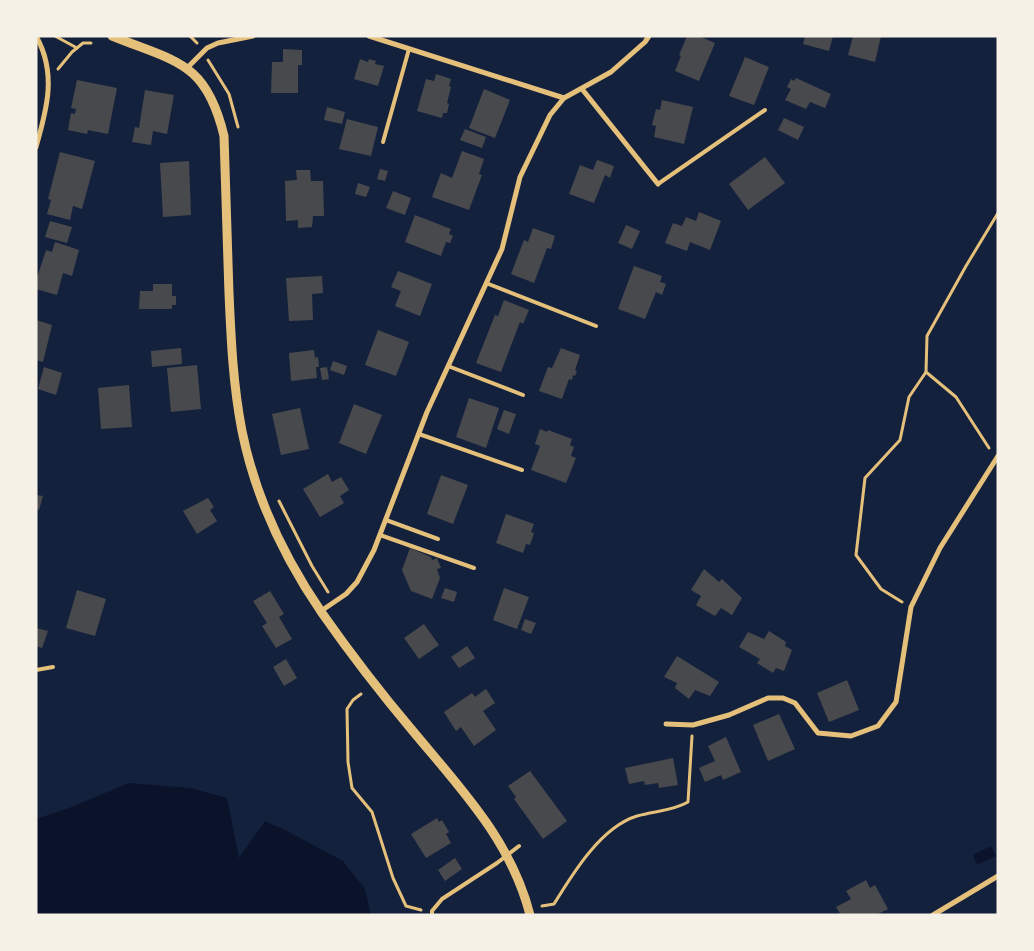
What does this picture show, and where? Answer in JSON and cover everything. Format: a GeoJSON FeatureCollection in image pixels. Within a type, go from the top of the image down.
{"type":"FeatureCollection","features":[{"type":"Feature","properties":{"kind":"street"},"geometry":{"type":"LineString","coordinates":[[36,36],[46,57],[49,94],[36,147]]}},
{"type":"Feature","properties":{"kind":"street"},"geometry":{"type":"LineString","coordinates":[[112,36],[162,55],[187,68],[210,95],[218,112],[224,136],[234,381],[242,432],[256,481],[269,516],[289,558],[321,611],[380,691],[471,800],[508,856],[530,915]]}},
{"type":"Feature","properties":{"kind":"street"},"geometry":{"type":"LineString","coordinates":[[187,68],[202,51],[218,44],[253,36]]}},
{"type":"Feature","properties":{"kind":"street"},"geometry":{"type":"LineString","coordinates":[[369,36],[564,98]]}},
{"type":"Feature","properties":{"kind":"street"},"geometry":{"type":"LineString","coordinates":[[321,611],[346,594],[357,582],[374,550],[418,434],[502,249],[520,177],[550,115],[564,98],[611,72],[645,42],[649,36]]}},
{"type":"Feature","properties":{"kind":"street"},"geometry":{"type":"LineString","coordinates":[[582,89],[658,184]]}},
{"type":"Feature","properties":{"kind":"street"},"geometry":{"type":"LineString","coordinates":[[666,724],[693,726],[729,715],[768,698],[783,698],[796,703],[818,733],[851,736],[878,726],[896,702],[911,607],[940,548],[997,458]]}},
{"type":"Feature","properties":{"kind":"street"},"geometry":{"type":"LineString","coordinates":[[933,915],[998,876]]}},
{"type":"Feature","properties":{"kind":"lane"},"geometry":{"type":"LineString","coordinates":[[382,142],[409,49]]}},
{"type":"Feature","properties":{"kind":"lane"},"geometry":{"type":"LineString","coordinates":[[658,184],[765,110]]}},
{"type":"Feature","properties":{"kind":"lane"},"geometry":{"type":"LineString","coordinates":[[486,283],[596,326]]}},
{"type":"Feature","properties":{"kind":"lane"},"geometry":{"type":"LineString","coordinates":[[448,366],[523,395]]}},
{"type":"Feature","properties":{"kind":"lane"},"geometry":{"type":"LineString","coordinates":[[418,434],[522,470]]}},
{"type":"Feature","properties":{"kind":"lane"},"geometry":{"type":"LineString","coordinates":[[386,520],[438,539]]}},
{"type":"Feature","properties":{"kind":"lane"},"geometry":{"type":"LineString","coordinates":[[380,535],[474,568]]}},
{"type":"Feature","properties":{"kind":"lane"},"geometry":{"type":"LineString","coordinates":[[36,670],[53,667]]}},
{"type":"Feature","properties":{"kind":"lane"},"geometry":{"type":"LineString","coordinates":[[432,913],[442,899],[508,856],[519,846]]}},
{"type":"Feature","properties":{"kind":"path"},"geometry":{"type":"LineString","coordinates":[[55,36],[77,48]]}},
{"type":"Feature","properties":{"kind":"path"},"geometry":{"type":"LineString","coordinates":[[190,36],[202,51],[229,94],[238,132]]}},
{"type":"Feature","properties":{"kind":"path"},"geometry":{"type":"LineString","coordinates":[[64,64],[83,43],[91,43]]}},
{"type":"Feature","properties":{"kind":"path"},"geometry":{"type":"LineString","coordinates":[[911,607],[882,590],[856,555],[865,478],[900,440],[909,397],[926,372],[927,336],[998,213]]}},
{"type":"Feature","properties":{"kind":"path"},"geometry":{"type":"LineString","coordinates":[[926,372],[956,397],[997,458]]}},
{"type":"Feature","properties":{"kind":"path"},"geometry":{"type":"LineString","coordinates":[[279,500],[312,566],[334,602]]}},
{"type":"Feature","properties":{"kind":"path"},"geometry":{"type":"LineString","coordinates":[[361,694],[347,708],[348,762],[352,788],[372,812],[393,878],[406,906],[432,913]]}},
{"type":"Feature","properties":{"kind":"path"},"geometry":{"type":"LineString","coordinates":[[542,906],[554,904],[582,861],[616,826],[638,816],[668,810],[688,802],[693,726]]}},
{"type":"Feature","properties":{"kind":"water"},"geometry":{"type":"Polygon","coordinates":[[[129,783],[191,788],[227,798],[239,858],[265,821],[343,861],[365,889],[371,915],[36,915],[36,819],[69,808],[129,783]]]}},
{"type":"Feature","properties":{"kind":"water"},"geometry":{"type":"Polygon","coordinates":[[[991,846],[996,856],[977,865],[973,855],[991,846]]]}},
{"type":"Feature","properties":{"kind":"building"},"geometry":{"type":"Polygon","coordinates":[[[687,36],[699,36],[715,43],[699,81],[675,71],[687,36]]]}},
{"type":"Feature","properties":{"kind":"building"},"geometry":{"type":"Polygon","coordinates":[[[805,36],[833,36],[829,51],[803,44],[805,36]]]}},
{"type":"Feature","properties":{"kind":"building"},"geometry":{"type":"Polygon","coordinates":[[[853,36],[881,36],[875,62],[848,55],[853,36]]]}},
{"type":"Feature","properties":{"kind":"building"},"geometry":{"type":"Polygon","coordinates":[[[283,49],[302,50],[302,65],[298,65],[298,93],[271,93],[272,62],[283,62],[283,49]]]}},
{"type":"Feature","properties":{"kind":"building"},"geometry":{"type":"Polygon","coordinates":[[[745,57],[769,67],[754,105],[729,96],[745,57]]]}},
{"type":"Feature","properties":{"kind":"building"},"geometry":{"type":"Polygon","coordinates":[[[360,59],[368,62],[369,59],[376,61],[375,64],[384,66],[378,86],[354,79],[360,59]]]}},
{"type":"Feature","properties":{"kind":"building"},"geometry":{"type":"Polygon","coordinates":[[[436,74],[451,79],[447,113],[443,113],[442,118],[417,111],[426,79],[434,81],[436,74]]]}},
{"type":"Feature","properties":{"kind":"building"},"geometry":{"type":"Polygon","coordinates":[[[796,78],[831,94],[825,108],[810,102],[806,109],[785,100],[791,89],[787,87],[791,79],[794,81],[796,78]]]}},
{"type":"Feature","properties":{"kind":"building"},"geometry":{"type":"Polygon","coordinates":[[[77,80],[117,88],[108,134],[88,130],[87,134],[68,130],[71,113],[75,114],[76,109],[71,108],[77,80]]]}},
{"type":"Feature","properties":{"kind":"building"},"geometry":{"type":"Polygon","coordinates":[[[484,89],[510,100],[495,138],[469,128],[484,89]]]}},
{"type":"Feature","properties":{"kind":"building"},"geometry":{"type":"Polygon","coordinates":[[[145,90],[174,95],[167,134],[153,131],[151,145],[132,142],[135,127],[139,128],[145,90]]]}},
{"type":"Feature","properties":{"kind":"building"},"geometry":{"type":"Polygon","coordinates":[[[662,100],[693,107],[684,144],[654,137],[656,126],[652,125],[656,109],[660,110],[662,100]]]}},
{"type":"Feature","properties":{"kind":"building"},"geometry":{"type":"Polygon","coordinates":[[[327,107],[345,112],[342,124],[324,120],[327,107]]]}},
{"type":"Feature","properties":{"kind":"building"},"geometry":{"type":"Polygon","coordinates":[[[784,118],[804,127],[798,140],[778,130],[784,118]]]}},
{"type":"Feature","properties":{"kind":"building"},"geometry":{"type":"Polygon","coordinates":[[[347,119],[378,127],[371,156],[339,149],[347,119]]]}},
{"type":"Feature","properties":{"kind":"building"},"geometry":{"type":"Polygon","coordinates":[[[465,129],[486,137],[482,148],[460,140],[465,129]]]}},
{"type":"Feature","properties":{"kind":"building"},"geometry":{"type":"Polygon","coordinates":[[[462,151],[484,159],[479,174],[482,175],[469,210],[432,197],[441,173],[452,178],[462,151]]]}},
{"type":"Feature","properties":{"kind":"building"},"geometry":{"type":"Polygon","coordinates":[[[60,152],[95,161],[82,209],[73,206],[70,220],[47,214],[51,200],[48,199],[60,152]]]}},
{"type":"Feature","properties":{"kind":"building"},"geometry":{"type":"Polygon","coordinates":[[[765,157],[785,183],[748,210],[729,184],[765,157]]]}},
{"type":"Feature","properties":{"kind":"building"},"geometry":{"type":"Polygon","coordinates":[[[597,160],[614,166],[610,178],[605,175],[594,203],[569,194],[580,165],[593,170],[597,160]]]}},
{"type":"Feature","properties":{"kind":"building"},"geometry":{"type":"Polygon","coordinates":[[[189,161],[191,215],[163,217],[160,163],[189,161]]]}},
{"type":"Feature","properties":{"kind":"building"},"geometry":{"type":"Polygon","coordinates":[[[380,169],[388,171],[385,181],[377,179],[380,169]]]}},
{"type":"Feature","properties":{"kind":"building"},"geometry":{"type":"Polygon","coordinates":[[[296,170],[310,170],[311,181],[323,181],[324,216],[313,216],[312,227],[298,228],[298,220],[286,221],[285,181],[297,180],[296,170]]]}},
{"type":"Feature","properties":{"kind":"building"},"geometry":{"type":"Polygon","coordinates":[[[358,183],[370,187],[366,197],[355,194],[358,183]]]}},
{"type":"Feature","properties":{"kind":"building"},"geometry":{"type":"Polygon","coordinates":[[[393,191],[411,198],[405,215],[386,208],[393,191]]]}},
{"type":"Feature","properties":{"kind":"building"},"geometry":{"type":"Polygon","coordinates":[[[699,212],[721,221],[710,250],[690,242],[687,251],[665,243],[673,223],[682,226],[686,217],[696,221],[699,212]]]}},
{"type":"Feature","properties":{"kind":"building"},"geometry":{"type":"Polygon","coordinates":[[[415,215],[451,229],[449,234],[453,236],[450,243],[446,242],[441,256],[405,242],[415,215]]]}},
{"type":"Feature","properties":{"kind":"building"},"geometry":{"type":"Polygon","coordinates":[[[50,221],[72,227],[67,243],[45,237],[50,221]]]}},
{"type":"Feature","properties":{"kind":"building"},"geometry":{"type":"Polygon","coordinates":[[[626,225],[640,231],[632,249],[618,243],[626,225]]]}},
{"type":"Feature","properties":{"kind":"building"},"geometry":{"type":"Polygon","coordinates":[[[533,228],[555,236],[551,249],[547,248],[534,283],[511,274],[524,240],[528,242],[533,228]]]}},
{"type":"Feature","properties":{"kind":"building"},"geometry":{"type":"Polygon","coordinates":[[[55,242],[79,250],[72,276],[63,273],[57,295],[36,289],[36,281],[46,250],[52,252],[55,242]]]}},
{"type":"Feature","properties":{"kind":"building"},"geometry":{"type":"Polygon","coordinates":[[[634,266],[662,276],[660,282],[666,284],[662,295],[656,292],[645,319],[618,309],[634,266]]]}},
{"type":"Feature","properties":{"kind":"building"},"geometry":{"type":"Polygon","coordinates":[[[398,271],[432,284],[420,316],[395,306],[401,291],[391,287],[398,271]]]}},
{"type":"Feature","properties":{"kind":"building"},"geometry":{"type":"Polygon","coordinates":[[[322,276],[323,293],[312,294],[313,320],[289,321],[286,278],[322,276]]]}},
{"type":"Feature","properties":{"kind":"building"},"geometry":{"type":"Polygon","coordinates":[[[153,284],[172,284],[172,296],[176,296],[176,305],[172,305],[172,309],[139,309],[140,291],[153,291],[153,284]]]}},
{"type":"Feature","properties":{"kind":"building"},"geometry":{"type":"Polygon","coordinates":[[[504,300],[529,310],[523,324],[520,322],[501,372],[476,363],[495,315],[498,316],[504,300]]]}},
{"type":"Feature","properties":{"kind":"building"},"geometry":{"type":"Polygon","coordinates":[[[36,320],[52,325],[43,362],[36,360],[36,320]]]}},
{"type":"Feature","properties":{"kind":"building"},"geometry":{"type":"Polygon","coordinates":[[[378,330],[409,342],[396,376],[365,365],[378,330]]]}},
{"type":"Feature","properties":{"kind":"building"},"geometry":{"type":"Polygon","coordinates":[[[181,348],[182,364],[152,367],[151,351],[181,348]]]}},
{"type":"Feature","properties":{"kind":"building"},"geometry":{"type":"Polygon","coordinates":[[[561,348],[580,355],[575,376],[573,375],[572,380],[569,379],[562,399],[539,391],[548,367],[552,368],[561,348]]]}},
{"type":"Feature","properties":{"kind":"building"},"geometry":{"type":"Polygon","coordinates":[[[314,350],[315,358],[318,357],[319,367],[316,367],[317,378],[291,381],[289,353],[314,350]]]}},
{"type":"Feature","properties":{"kind":"building"},"geometry":{"type":"Polygon","coordinates":[[[333,361],[347,366],[344,375],[330,370],[333,361]]]}},
{"type":"Feature","properties":{"kind":"building"},"geometry":{"type":"Polygon","coordinates":[[[197,365],[201,409],[171,412],[167,368],[197,365]]]}},
{"type":"Feature","properties":{"kind":"building"},"geometry":{"type":"Polygon","coordinates":[[[44,367],[62,373],[56,395],[38,389],[44,367]]]}},
{"type":"Feature","properties":{"kind":"building"},"geometry":{"type":"Polygon","coordinates":[[[327,367],[329,379],[322,380],[320,368],[327,367]]]}},
{"type":"Feature","properties":{"kind":"building"},"geometry":{"type":"Polygon","coordinates":[[[129,385],[132,427],[101,429],[98,388],[129,385]]]}},
{"type":"Feature","properties":{"kind":"building"},"geometry":{"type":"Polygon","coordinates":[[[469,398],[499,408],[486,448],[456,437],[469,398]]]}},
{"type":"Feature","properties":{"kind":"building"},"geometry":{"type":"Polygon","coordinates":[[[354,404],[382,415],[366,454],[339,443],[354,404]]]}},
{"type":"Feature","properties":{"kind":"building"},"geometry":{"type":"Polygon","coordinates":[[[300,408],[309,449],[281,455],[272,414],[300,408]]]}},
{"type":"Feature","properties":{"kind":"building"},"geometry":{"type":"Polygon","coordinates":[[[504,410],[516,414],[509,434],[497,429],[504,410]]]}},
{"type":"Feature","properties":{"kind":"building"},"geometry":{"type":"Polygon","coordinates":[[[540,429],[572,439],[570,445],[574,447],[571,456],[576,458],[566,483],[531,470],[540,446],[535,444],[540,429]]]}},
{"type":"Feature","properties":{"kind":"building"},"geometry":{"type":"Polygon","coordinates":[[[328,474],[332,482],[341,477],[349,490],[340,496],[344,503],[320,517],[303,489],[328,474]]]}},
{"type":"Feature","properties":{"kind":"building"},"geometry":{"type":"Polygon","coordinates":[[[441,475],[468,485],[453,524],[427,514],[441,475]]]}},
{"type":"Feature","properties":{"kind":"building"},"geometry":{"type":"Polygon","coordinates":[[[36,495],[43,496],[39,510],[36,509],[36,495]]]}},
{"type":"Feature","properties":{"kind":"building"},"geometry":{"type":"Polygon","coordinates":[[[208,498],[214,507],[210,510],[217,521],[197,534],[183,511],[208,498]]]}},
{"type":"Feature","properties":{"kind":"building"},"geometry":{"type":"Polygon","coordinates":[[[506,514],[534,524],[531,532],[534,533],[530,545],[526,544],[523,553],[496,543],[506,514]]]}},
{"type":"Feature","properties":{"kind":"building"},"geometry":{"type":"Polygon","coordinates":[[[410,548],[431,557],[432,560],[437,558],[441,568],[437,569],[440,578],[432,599],[411,591],[402,570],[410,548]]]}},
{"type":"Feature","properties":{"kind":"building"},"geometry":{"type":"Polygon","coordinates":[[[704,569],[719,582],[722,579],[742,598],[732,615],[721,608],[715,616],[696,605],[701,596],[691,590],[704,569]]]}},
{"type":"Feature","properties":{"kind":"building"},"geometry":{"type":"Polygon","coordinates":[[[445,588],[457,592],[454,602],[441,598],[445,588]]]}},
{"type":"Feature","properties":{"kind":"building"},"geometry":{"type":"Polygon","coordinates":[[[504,588],[529,597],[517,629],[493,620],[504,588]]]}},
{"type":"Feature","properties":{"kind":"building"},"geometry":{"type":"Polygon","coordinates":[[[77,590],[106,599],[95,636],[66,628],[77,590]]]}},
{"type":"Feature","properties":{"kind":"building"},"geometry":{"type":"Polygon","coordinates":[[[270,591],[284,614],[279,617],[292,639],[276,648],[262,626],[267,623],[253,601],[270,591]]]}},
{"type":"Feature","properties":{"kind":"building"},"geometry":{"type":"Polygon","coordinates":[[[525,619],[536,623],[531,634],[521,630],[525,619]]]}},
{"type":"Feature","properties":{"kind":"building"},"geometry":{"type":"Polygon","coordinates":[[[424,624],[439,645],[419,659],[404,638],[424,624]]]}},
{"type":"Feature","properties":{"kind":"building"},"geometry":{"type":"Polygon","coordinates":[[[36,628],[48,631],[42,648],[36,646],[36,628]]]}},
{"type":"Feature","properties":{"kind":"building"},"geometry":{"type":"Polygon","coordinates":[[[769,631],[786,642],[785,646],[792,650],[784,671],[776,668],[773,673],[757,663],[760,659],[739,647],[748,632],[764,639],[769,631]]]}},
{"type":"Feature","properties":{"kind":"building"},"geometry":{"type":"Polygon","coordinates":[[[467,646],[475,658],[459,668],[451,657],[467,646]]]}},
{"type":"Feature","properties":{"kind":"building"},"geometry":{"type":"Polygon","coordinates":[[[677,656],[719,682],[710,696],[695,690],[689,699],[675,688],[677,683],[664,677],[677,656]]]}},
{"type":"Feature","properties":{"kind":"building"},"geometry":{"type":"Polygon","coordinates":[[[286,659],[297,678],[284,686],[273,667],[286,659]]]}},
{"type":"Feature","properties":{"kind":"building"},"geometry":{"type":"Polygon","coordinates":[[[847,680],[859,710],[829,722],[817,693],[847,680]]]}},
{"type":"Feature","properties":{"kind":"building"},"geometry":{"type":"Polygon","coordinates":[[[486,689],[495,703],[483,711],[496,730],[474,746],[461,727],[456,731],[444,712],[472,693],[475,697],[486,689]]]}},
{"type":"Feature","properties":{"kind":"building"},"geometry":{"type":"Polygon","coordinates":[[[779,714],[795,749],[768,761],[753,725],[779,714]]]}},
{"type":"Feature","properties":{"kind":"building"},"geometry":{"type":"Polygon","coordinates":[[[726,737],[741,772],[723,780],[721,775],[705,782],[699,768],[715,761],[708,746],[726,737]]]}},
{"type":"Feature","properties":{"kind":"building"},"geometry":{"type":"Polygon","coordinates":[[[673,758],[678,785],[659,788],[658,783],[645,785],[644,781],[629,784],[625,768],[673,758]]]}},
{"type":"Feature","properties":{"kind":"building"},"geometry":{"type":"Polygon","coordinates":[[[530,771],[567,821],[543,839],[514,799],[516,797],[508,786],[530,771]]]}},
{"type":"Feature","properties":{"kind":"building"},"geometry":{"type":"Polygon","coordinates":[[[437,818],[439,822],[442,820],[449,832],[446,834],[451,843],[426,858],[411,834],[437,818]]]}},
{"type":"Feature","properties":{"kind":"building"},"geometry":{"type":"Polygon","coordinates":[[[455,858],[462,869],[445,881],[438,870],[455,858]]]}},
{"type":"Feature","properties":{"kind":"building"},"geometry":{"type":"Polygon","coordinates":[[[866,880],[870,888],[875,885],[888,909],[876,915],[841,915],[836,907],[851,899],[846,891],[866,880]]]}}]}
